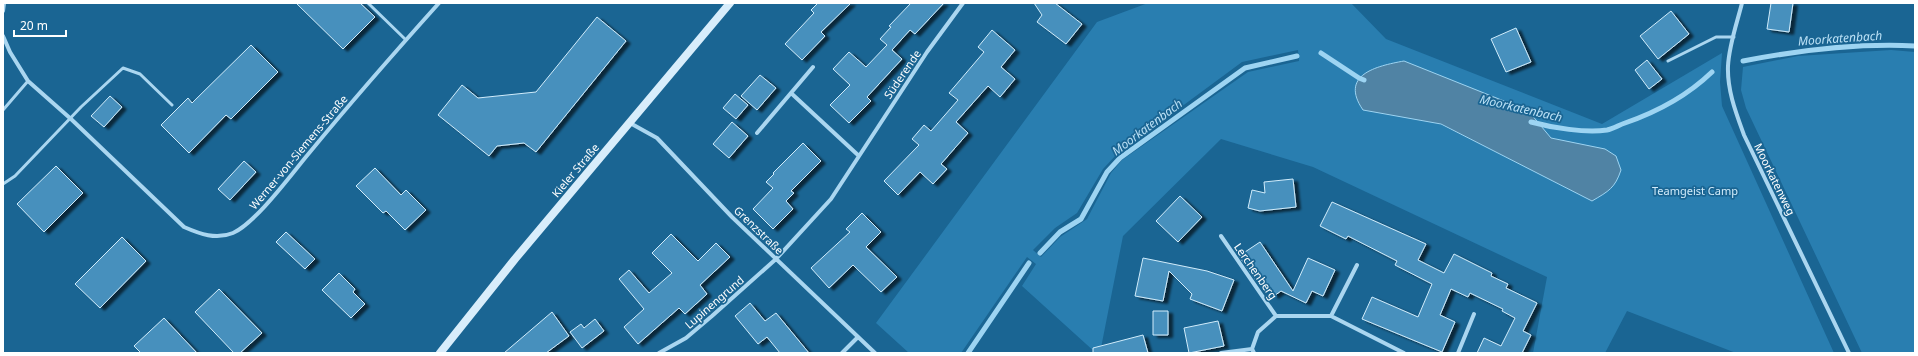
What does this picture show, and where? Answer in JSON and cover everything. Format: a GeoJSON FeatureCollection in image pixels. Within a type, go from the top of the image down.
{"type":"FeatureCollection","features":[{"type":"Feature","properties":{"kind":"street"},"geometry":{"type":"LineString","coordinates":[[3,11],[4,3]]}},
{"type":"Feature","properties":{"kind":"street","name":"Werner-von-Siemens-Straße"},"geometry":{"type":"LineString","coordinates":[[3,36],[10,52],[28,81],[71,119],[184,227],[200,234],[214,237],[234,232],[256,215],[439,3]]}},
{"type":"Feature","properties":{"kind":"street","name":"Kieler Straße"},"geometry":{"type":"LineString","coordinates":[[440,353],[515,259],[730,3]]}},
{"type":"Feature","properties":{"kind":"street","name":"Süderende"},"geometry":{"type":"LineString","coordinates":[[776,259],[831,200],[927,52],[963,3]]}},
{"type":"Feature","properties":{"kind":"street","name":"Moorkatenweg"},"geometry":{"type":"LineString","coordinates":[[1742,3],[1728,66],[1729,88],[1737,117],[1744,135],[1849,353]]}},
{"type":"Feature","properties":{"kind":"street"},"geometry":{"type":"LineString","coordinates":[[757,133],[813,67]]}},
{"type":"Feature","properties":{"kind":"street"},"geometry":{"type":"LineString","coordinates":[[791,93],[859,156]]}},
{"type":"Feature","properties":{"kind":"street","name":"Grenzstraße"},"geometry":{"type":"LineString","coordinates":[[630,122],[657,138],[732,217],[875,353]]}},
{"type":"Feature","properties":{"kind":"street","name":"Lerchenberg"},"geometry":{"type":"LineString","coordinates":[[1221,236],[1276,316]]}},
{"type":"Feature","properties":{"kind":"street","name":"Lupinengrund"},"geometry":{"type":"LineString","coordinates":[[659,353],[686,338],[776,259]]}},
{"type":"Feature","properties":{"kind":"street"},"geometry":{"type":"LineString","coordinates":[[1331,316],[1357,265]]}},
{"type":"Feature","properties":{"kind":"street"},"geometry":{"type":"LineString","coordinates":[[1458,353],[1474,314]]}},
{"type":"Feature","properties":{"kind":"street","name":"Lerchenberg"},"geometry":{"type":"LineString","coordinates":[[1221,353],[1253,351],[1258,332],[1276,316],[1331,316],[1404,353]]}},
{"type":"Feature","properties":{"kind":"street"},"geometry":{"type":"LineString","coordinates":[[842,353],[858,337]]}},
{"type":"Feature","properties":{"kind":"lane"},"geometry":{"type":"LineString","coordinates":[[368,3],[406,40]]}},
{"type":"Feature","properties":{"kind":"lane"},"geometry":{"type":"LineString","coordinates":[[1668,61],[1716,37],[1734,37]]}},
{"type":"Feature","properties":{"kind":"lane"},"geometry":{"type":"LineString","coordinates":[[3,184],[14,176],[123,68],[140,74],[172,105]]}},
{"type":"Feature","properties":{"kind":"lane"},"geometry":{"type":"LineString","coordinates":[[3,110],[28,81]]}},
{"type":"Feature","properties":{"kind":"green space","name":"Teamgeist Camp"},"geometry":{"type":"Polygon","coordinates":[[[1148,3],[1351,3],[1386,39],[1602,124],[1722,53],[1720,82],[1722,106],[1834,353],[1736,353],[1627,311],[1605,353],[1533,353],[1547,277],[1313,167],[1221,139],[1123,236],[1100,353],[1096,353],[1022,286],[1036,264],[1027,257],[961,353],[909,353],[876,323],[1097,22],[1148,3]],[[1298,50],[1242,62],[1116,155],[1103,169],[1077,213],[1055,228],[1033,250],[1041,257],[1060,237],[1087,219],[1111,173],[1122,160],[1248,72],[1299,61],[1298,50]],[[1404,61],[1416,118],[1440,124],[1592,200],[1551,138],[1531,114],[1404,61]]]}},
{"type":"Feature","properties":{"kind":"green space"},"geometry":{"type":"Polygon","coordinates":[[[1891,50],[1915,52],[1915,353],[1862,353],[1746,108],[1741,90],[1743,67],[1798,56],[1891,50]]]}},
{"type":"Feature","properties":{"kind":"shaded area"},"geometry":{"type":"Polygon","coordinates":[[[1404,61],[1519,107],[1531,114],[1551,138],[1605,149],[1616,156],[1621,170],[1614,185],[1607,192],[1592,201],[1441,124],[1363,110],[1357,98],[1355,88],[1358,80],[1372,69],[1404,61]]]}},
{"type":"Feature","properties":{"kind":"building"},"geometry":{"type":"Polygon","coordinates":[[[296,3],[360,3],[375,17],[343,49],[296,3]]]}},
{"type":"Feature","properties":{"kind":"building"},"geometry":{"type":"Polygon","coordinates":[[[818,3],[851,3],[821,32],[825,36],[802,60],[785,44],[814,13],[811,10],[818,3]]]}},
{"type":"Feature","properties":{"kind":"building"},"geometry":{"type":"Polygon","coordinates":[[[911,3],[944,3],[915,34],[910,30],[892,50],[902,59],[867,97],[871,101],[849,123],[830,105],[850,85],[833,69],[849,52],[866,67],[887,45],[880,39],[891,27],[889,26],[911,3]]]}},
{"type":"Feature","properties":{"kind":"building"},"geometry":{"type":"Polygon","coordinates":[[[1034,3],[1055,3],[1082,24],[1066,44],[1037,22],[1042,15],[1034,3]]]}},
{"type":"Feature","properties":{"kind":"building"},"geometry":{"type":"Polygon","coordinates":[[[1771,3],[1793,3],[1789,32],[1767,29],[1771,3]]]}},
{"type":"Feature","properties":{"kind":"building"},"geometry":{"type":"Polygon","coordinates":[[[1671,11],[1689,34],[1658,59],[1640,36],[1671,11]]]}},
{"type":"Feature","properties":{"kind":"building"},"geometry":{"type":"Polygon","coordinates":[[[597,17],[626,41],[536,152],[524,143],[497,146],[489,156],[438,115],[462,85],[478,98],[536,92],[597,17]]]}},
{"type":"Feature","properties":{"kind":"building"},"geometry":{"type":"Polygon","coordinates":[[[1516,28],[1531,62],[1506,72],[1491,39],[1516,28]]]}},
{"type":"Feature","properties":{"kind":"building"},"geometry":{"type":"Polygon","coordinates":[[[992,30],[1015,50],[1001,67],[1015,79],[1000,97],[988,86],[956,122],[968,133],[941,164],[947,169],[933,184],[920,172],[898,195],[884,181],[919,145],[912,139],[924,125],[931,131],[958,100],[949,93],[984,52],[978,47],[992,30]]]}},
{"type":"Feature","properties":{"kind":"building"},"geometry":{"type":"Polygon","coordinates":[[[251,45],[278,72],[231,119],[226,115],[189,153],[161,125],[188,98],[192,103],[251,45]]]}},
{"type":"Feature","properties":{"kind":"building"},"geometry":{"type":"Polygon","coordinates":[[[1647,60],[1662,79],[1649,89],[1635,70],[1647,60]]]}},
{"type":"Feature","properties":{"kind":"building"},"geometry":{"type":"Polygon","coordinates":[[[760,75],[776,88],[757,110],[741,96],[760,75]]]}},
{"type":"Feature","properties":{"kind":"building"},"geometry":{"type":"Polygon","coordinates":[[[735,94],[748,105],[736,119],[723,108],[735,94]]]}},
{"type":"Feature","properties":{"kind":"building"},"geometry":{"type":"Polygon","coordinates":[[[110,96],[122,107],[104,127],[91,116],[110,96]]]}},
{"type":"Feature","properties":{"kind":"building"},"geometry":{"type":"Polygon","coordinates":[[[732,122],[748,136],[729,158],[713,144],[732,122]]]}},
{"type":"Feature","properties":{"kind":"building"},"geometry":{"type":"Polygon","coordinates":[[[803,143],[821,161],[791,191],[794,193],[786,201],[793,209],[773,229],[753,209],[773,188],[766,182],[803,143]]]}},
{"type":"Feature","properties":{"kind":"building"},"geometry":{"type":"Polygon","coordinates":[[[244,161],[256,172],[230,200],[218,189],[244,161]]]}},
{"type":"Feature","properties":{"kind":"building"},"geometry":{"type":"Polygon","coordinates":[[[56,166],[83,193],[44,232],[17,204],[56,166]]]}},
{"type":"Feature","properties":{"kind":"building"},"geometry":{"type":"Polygon","coordinates":[[[375,168],[401,195],[406,190],[426,210],[405,230],[386,211],[383,213],[356,186],[375,168]]]}},
{"type":"Feature","properties":{"kind":"building"},"geometry":{"type":"Polygon","coordinates":[[[1293,179],[1296,207],[1260,211],[1248,208],[1252,190],[1265,193],[1264,182],[1293,179]]]}},
{"type":"Feature","properties":{"kind":"building"},"geometry":{"type":"Polygon","coordinates":[[[1180,196],[1202,217],[1178,242],[1156,221],[1180,196]]]}},
{"type":"Feature","properties":{"kind":"building"},"geometry":{"type":"Polygon","coordinates":[[[1332,202],[1426,244],[1418,260],[1444,273],[1454,254],[1492,273],[1491,276],[1508,284],[1506,288],[1537,303],[1523,331],[1531,335],[1522,353],[1477,353],[1484,338],[1501,346],[1515,318],[1502,311],[1503,309],[1470,293],[1468,297],[1451,289],[1440,315],[1455,322],[1442,352],[1362,319],[1372,297],[1418,317],[1432,284],[1395,265],[1397,261],[1348,236],[1346,239],[1320,226],[1332,202]]]}},
{"type":"Feature","properties":{"kind":"building"},"geometry":{"type":"Polygon","coordinates":[[[862,213],[881,232],[866,247],[897,277],[881,292],[853,265],[829,288],[811,268],[850,232],[846,229],[862,213]]]}},
{"type":"Feature","properties":{"kind":"building"},"geometry":{"type":"Polygon","coordinates":[[[286,232],[315,259],[305,269],[276,242],[286,232]]]}},
{"type":"Feature","properties":{"kind":"building"},"geometry":{"type":"Polygon","coordinates":[[[671,234],[698,261],[716,243],[730,257],[700,285],[707,294],[685,314],[679,308],[638,344],[624,327],[644,309],[619,279],[629,270],[649,293],[672,273],[652,253],[671,234]]]}},
{"type":"Feature","properties":{"kind":"building"},"geometry":{"type":"Polygon","coordinates":[[[122,237],[146,261],[100,308],[75,284],[122,237]]]}},
{"type":"Feature","properties":{"kind":"building"},"geometry":{"type":"Polygon","coordinates":[[[1260,242],[1293,291],[1308,258],[1335,270],[1323,296],[1312,291],[1306,303],[1281,291],[1274,296],[1262,279],[1257,282],[1239,256],[1260,242]]]}},
{"type":"Feature","properties":{"kind":"building"},"geometry":{"type":"Polygon","coordinates":[[[1143,258],[1207,271],[1234,280],[1222,311],[1190,299],[1192,294],[1169,271],[1163,301],[1135,296],[1143,258]]]}},
{"type":"Feature","properties":{"kind":"building"},"geometry":{"type":"Polygon","coordinates":[[[339,273],[355,289],[353,292],[365,304],[351,318],[322,290],[339,273]]]}},
{"type":"Feature","properties":{"kind":"building"},"geometry":{"type":"Polygon","coordinates":[[[219,289],[262,333],[240,353],[234,353],[195,312],[219,289]]]}},
{"type":"Feature","properties":{"kind":"building"},"geometry":{"type":"Polygon","coordinates":[[[750,303],[765,321],[776,313],[809,353],[780,353],[767,337],[758,344],[735,316],[750,303]]]}},
{"type":"Feature","properties":{"kind":"building"},"geometry":{"type":"Polygon","coordinates":[[[1153,311],[1168,311],[1168,335],[1153,335],[1153,311]]]}},
{"type":"Feature","properties":{"kind":"building"},"geometry":{"type":"Polygon","coordinates":[[[552,312],[569,336],[546,353],[504,353],[552,312]]]}},
{"type":"Feature","properties":{"kind":"building"},"geometry":{"type":"Polygon","coordinates":[[[164,318],[197,353],[141,353],[134,346],[164,318]]]}},
{"type":"Feature","properties":{"kind":"building"},"geometry":{"type":"Polygon","coordinates":[[[595,319],[604,331],[582,348],[570,332],[581,324],[584,328],[595,319]]]}},
{"type":"Feature","properties":{"kind":"building"},"geometry":{"type":"Polygon","coordinates":[[[1218,321],[1224,346],[1189,353],[1184,328],[1218,321]]]}},
{"type":"Feature","properties":{"kind":"building"},"geometry":{"type":"Polygon","coordinates":[[[1143,335],[1148,353],[1093,353],[1093,348],[1143,335]]]}},
{"type":"Feature","properties":{"kind":"waterway","name":"Moorkatenbach"},"geometry":{"type":"LineString","coordinates":[[1743,61],[1829,48],[1893,45],[1915,46]]}},
{"type":"Feature","properties":{"kind":"waterway","name":"Moorkatenbach"},"geometry":{"type":"LineString","coordinates":[[1321,53],[1364,80]]}},
{"type":"Feature","properties":{"kind":"waterway","name":"Moorkatenbach"},"geometry":{"type":"LineString","coordinates":[[1040,253],[1060,232],[1081,219],[1107,172],[1120,158],[1245,68],[1297,56]]}},
{"type":"Feature","properties":{"kind":"waterway","name":"Moorkatenbach"},"geometry":{"type":"LineString","coordinates":[[1531,122],[1559,128],[1579,130],[1598,131],[1609,129],[1649,114],[1682,96],[1712,72]]}},
{"type":"Feature","properties":{"kind":"waterway","name":"Moorkatenbach"},"geometry":{"type":"LineString","coordinates":[[968,353],[1029,263]]}}]}
